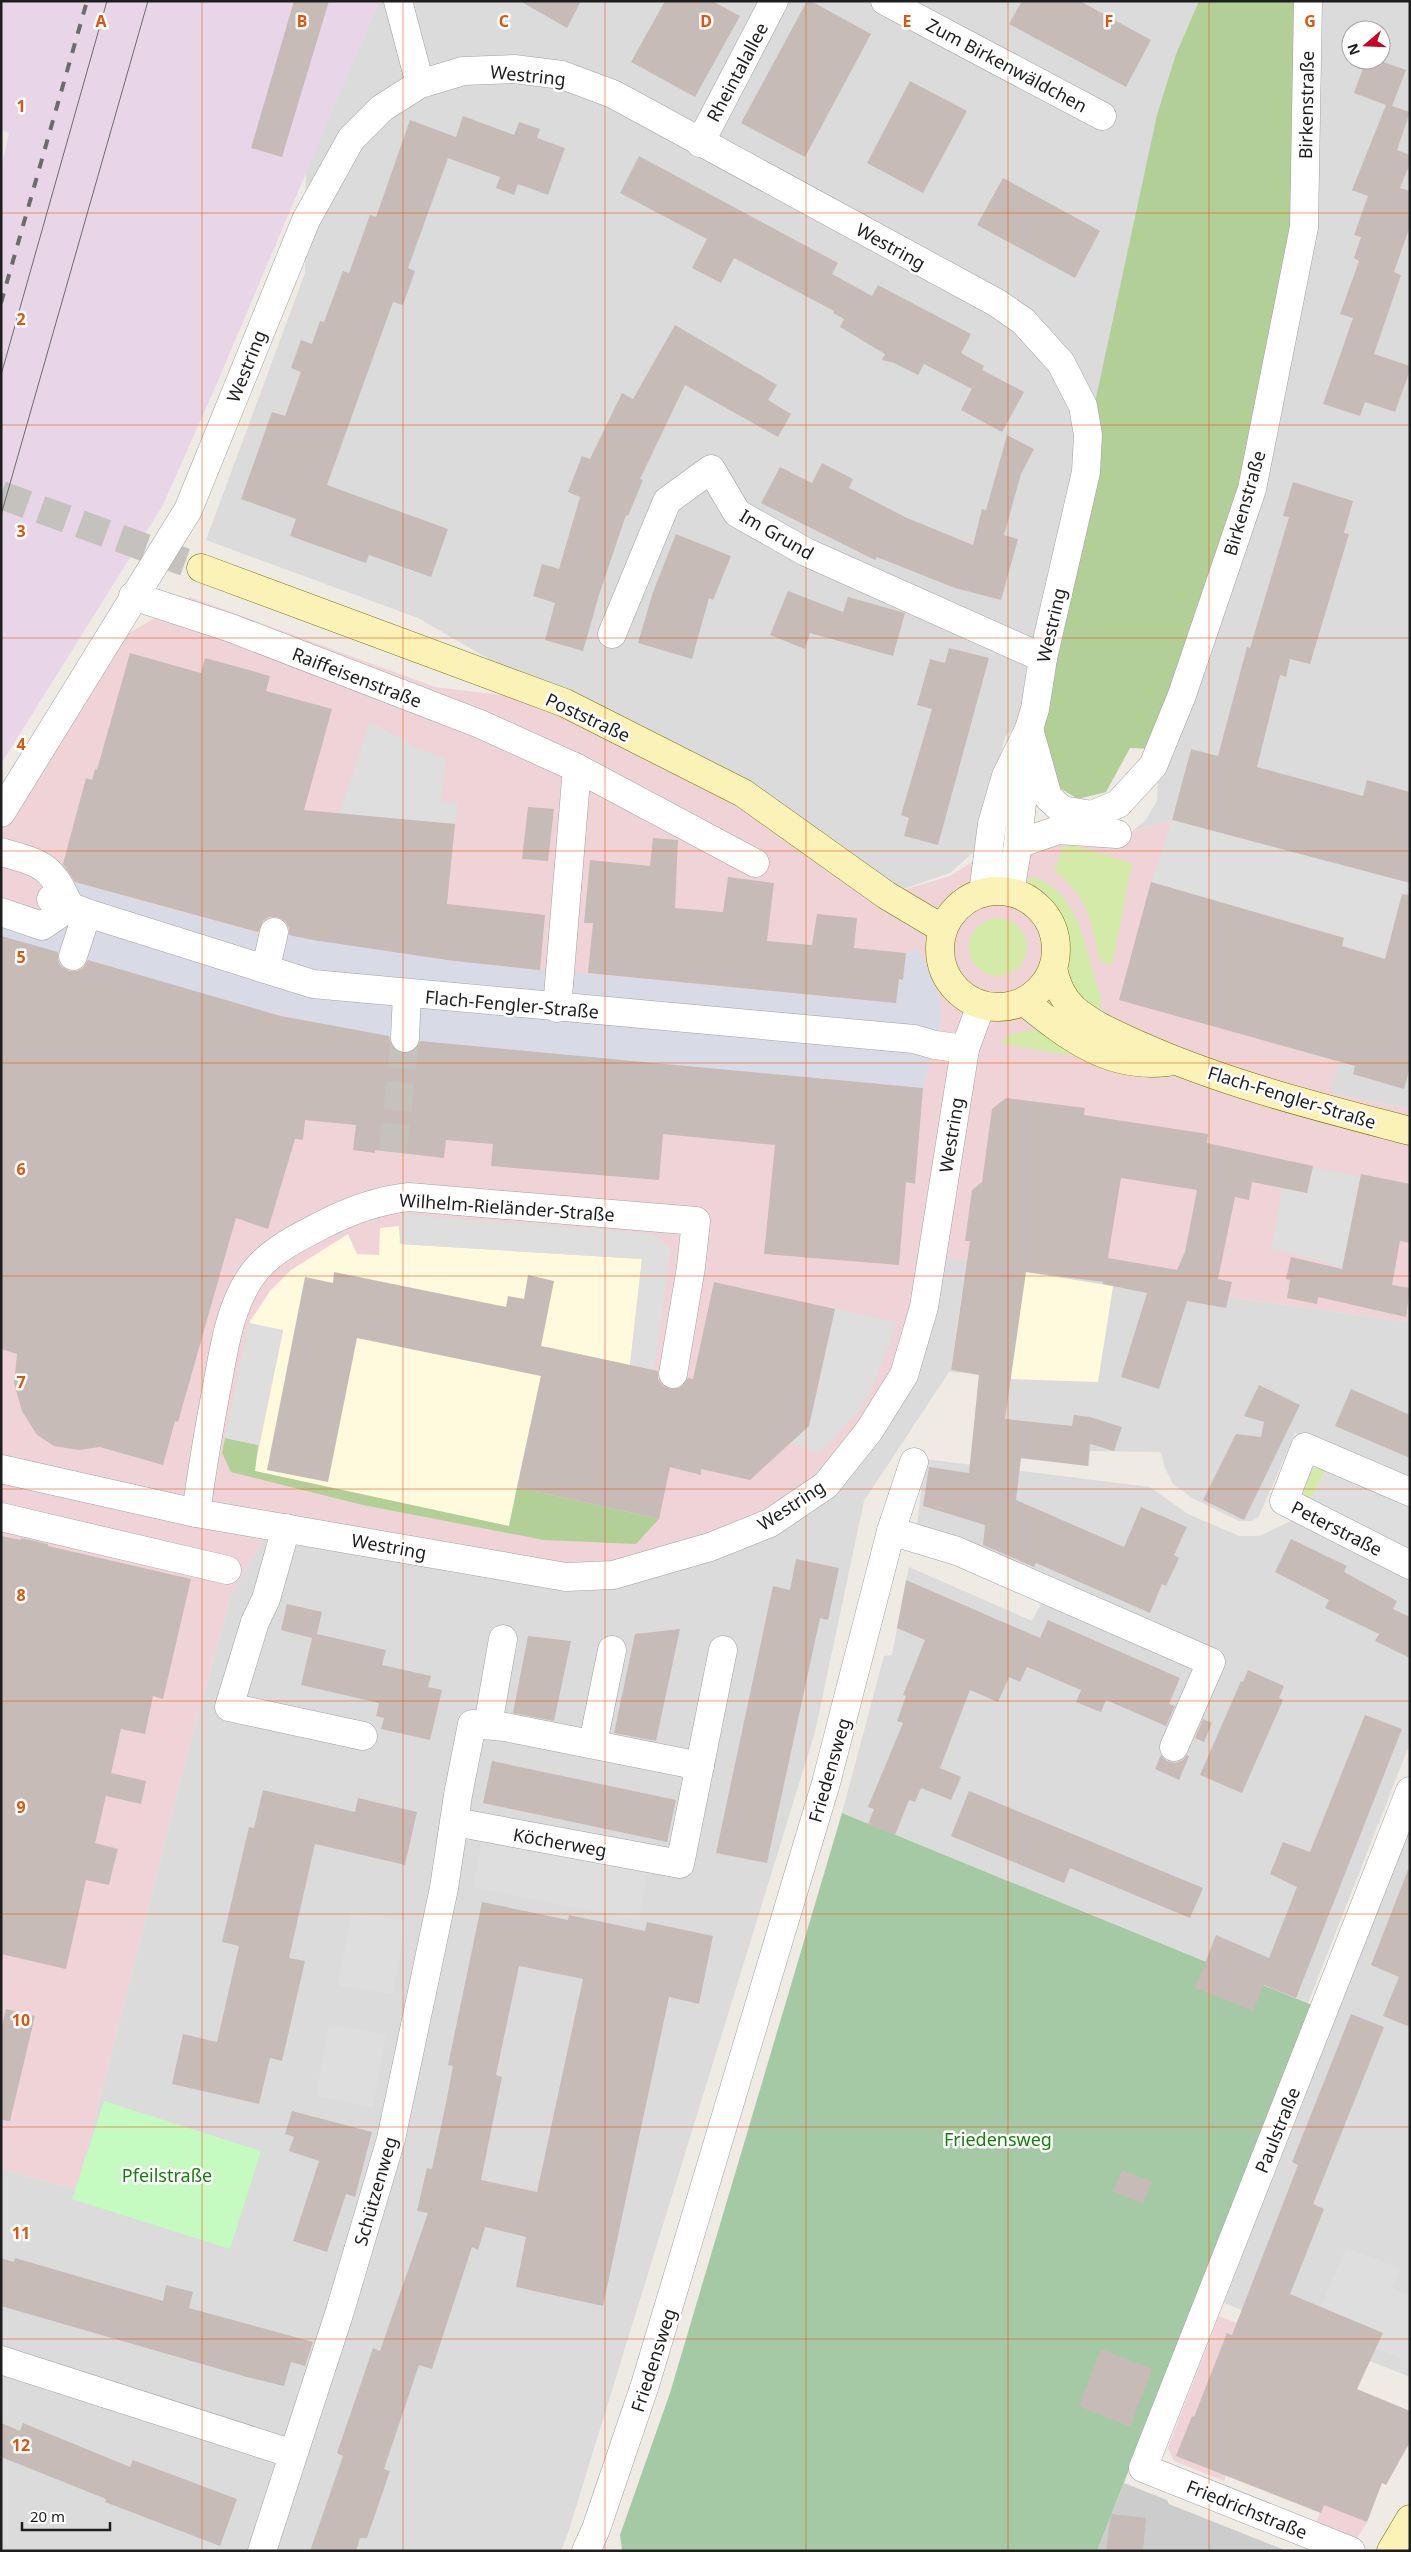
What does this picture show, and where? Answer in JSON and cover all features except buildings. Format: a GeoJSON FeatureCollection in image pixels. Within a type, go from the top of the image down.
{"type":"FeatureCollection","features":[{"type":"Feature","properties":{"kind":"street"},"geometry":{"type":"LineString","coordinates":[[398,1],[420,84]]}},
{"type":"Feature","properties":{"kind":"street","name":"Rheintalallee"},"geometry":{"type":"LineString","coordinates":[[700,143],[774,1]]}},
{"type":"Feature","properties":{"kind":"street","name":"Zum Birkenwäldchen"},"geometry":{"type":"LineString","coordinates":[[885,1],[1102,116]]}},
{"type":"Feature","properties":{"kind":"street","name":"Birkenstraße"},"geometry":{"type":"LineString","coordinates":[[1029,729],[1048,797],[1062,810],[1092,815],[1118,804],[1138,785],[1153,766],[1182,695],[1252,489],[1304,227],[1308,1]]}},
{"type":"Feature","properties":{"kind":"street","name":"Westring"},"geometry":{"type":"LineString","coordinates":[[1,813],[133,596],[188,510],[306,220],[352,139],[382,108],[420,84],[463,70],[514,69],[562,74],[613,94],[997,303],[1023,321],[1062,363],[1083,406],[1088,435],[1086,472],[1043,658],[1035,709],[1029,729],[1006,776],[992,824],[983,893]]}},
{"type":"Feature","properties":{"kind":"street","name":"Im Grund"},"geometry":{"type":"LineString","coordinates":[[612,634],[667,501],[711,469],[737,513],[806,552],[1043,658]]}},
{"type":"Feature","properties":{"kind":"street","name":"Poststraße"},"geometry":{"type":"LineString","coordinates":[[201,568],[565,703],[743,793],[886,895],[943,929]]}},
{"type":"Feature","properties":{"kind":"street","name":"Raiffeisenstraße"},"geometry":{"type":"LineString","coordinates":[[133,596],[231,628],[456,715],[577,768],[755,863]]}},
{"type":"Feature","properties":{"kind":"street","name":"Westring"},"geometry":{"type":"LineString","coordinates":[[1010,892],[1018,844],[1029,729]]}},
{"type":"Feature","properties":{"kind":"street"},"geometry":{"type":"LineString","coordinates":[[557,1008],[562,970],[577,768]]}},
{"type":"Feature","properties":{"kind":"street"},"geometry":{"type":"LineString","coordinates":[[1018,844],[1058,830],[1116,834]]}},
{"type":"Feature","properties":{"kind":"street"},"geometry":{"type":"LineString","coordinates":[[1,852],[38,863],[58,880],[69,906],[73,956]]}},
{"type":"Feature","properties":{"kind":"street"},"geometry":{"type":"LineString","coordinates":[[1010,892],[1034,903],[1051,925],[1055,937],[1056,956],[1053,969],[1046,983],[1026,1003],[1007,1007],[981,1005],[961,993],[945,972],[940,954],[943,929],[947,919],[959,906],[983,893],[1010,892]]}},
{"type":"Feature","properties":{"kind":"street"},"geometry":{"type":"LineString","coordinates":[[1,912],[42,926],[69,906]]}},
{"type":"Feature","properties":{"kind":"street","name":"Flach-Fengler-Straße"},"geometry":{"type":"LineString","coordinates":[[69,906],[313,984],[914,1040],[964,1049]]}},
{"type":"Feature","properties":{"kind":"street"},"geometry":{"type":"LineString","coordinates":[[266,968],[274,932]]}},
{"type":"Feature","properties":{"kind":"street","name":"Flach-Fengler-Straße"},"geometry":{"type":"LineString","coordinates":[[1053,969],[1062,994],[1074,1008],[1097,1026],[1175,1061],[1307,1104],[1410,1131]]}},
{"type":"Feature","properties":{"kind":"street"},"geometry":{"type":"LineString","coordinates":[[405,1038],[407,994]]}},
{"type":"Feature","properties":{"kind":"street","name":"Flach-Fengler-Straße"},"geometry":{"type":"LineString","coordinates":[[1026,1003],[1058,1029],[1087,1046],[1117,1060],[1148,1064],[1175,1061]]}},
{"type":"Feature","properties":{"kind":"street","name":"Westring"},"geometry":{"type":"LineString","coordinates":[[1,1469],[196,1513],[566,1578],[613,1575],[710,1547],[770,1523],[826,1485],[868,1431],[904,1375],[924,1308],[964,1049],[981,1005]]}},
{"type":"Feature","properties":{"kind":"street","name":"Wilhelm-Rieländer-Straße"},"geometry":{"type":"LineString","coordinates":[[196,1513],[206,1447],[230,1319],[250,1277],[265,1261],[289,1243],[330,1221],[389,1199],[409,1197],[696,1221],[691,1267],[673,1374]]}},
{"type":"Feature","properties":{"kind":"street","name":"Peterstraße"},"geometry":{"type":"LineString","coordinates":[[1410,1492],[1305,1446],[1284,1501],[1410,1565]]}},
{"type":"Feature","properties":{"kind":"street","name":"Friedensweg"},"geometry":{"type":"LineString","coordinates":[[586,2551],[596,2529],[645,2385],[691,2237],[826,1783],[891,1531],[914,1462]]}},
{"type":"Feature","properties":{"kind":"street"},"geometry":{"type":"LineString","coordinates":[[1,1517],[227,1570]]}},
{"type":"Feature","properties":{"kind":"street"},"geometry":{"type":"LineString","coordinates":[[286,1528],[266,1599],[255,1622],[229,1707],[363,1736]]}},
{"type":"Feature","properties":{"kind":"street"},"geometry":{"type":"LineString","coordinates":[[891,1531],[957,1551],[1211,1662],[1174,1747]]}},
{"type":"Feature","properties":{"kind":"street"},"geometry":{"type":"LineString","coordinates":[[488,1725],[503,1639]]}},
{"type":"Feature","properties":{"kind":"street"},"geometry":{"type":"LineString","coordinates":[[593,1743],[612,1650]]}},
{"type":"Feature","properties":{"kind":"street","name":"Köcherweg"},"geometry":{"type":"LineString","coordinates":[[455,1822],[680,1864],[723,1650]]}},
{"type":"Feature","properties":{"kind":"street"},"geometry":{"type":"LineString","coordinates":[[455,1822],[472,1724],[593,1743],[700,1766]]}},
{"type":"Feature","properties":{"kind":"street","name":"Paulstraße"},"geometry":{"type":"LineString","coordinates":[[1143,2468],[1410,1791]]}},
{"type":"Feature","properties":{"kind":"street","name":"Schützenweg"},"geometry":{"type":"LineString","coordinates":[[262,2551],[340,2311],[391,2139],[444,1888],[455,1822]]}},
{"type":"Feature","properties":{"kind":"street"},"geometry":{"type":"LineString","coordinates":[[1,2360],[293,2454]]}},
{"type":"Feature","properties":{"kind":"street","name":"Friedrichstraße"},"geometry":{"type":"LineString","coordinates":[[1143,2468],[1350,2551]]}},
{"type":"Feature","properties":{"kind":"street"},"geometry":{"type":"LineString","coordinates":[[1391,2551],[1410,2519]]}},
{"type":"Feature","properties":{"kind":"shaded area"},"geometry":{"type":"Polygon","coordinates":[[[1,1],[379,1],[214,390],[163,505],[1,764],[1,168],[9,133],[1,130],[1,1]]]}},
{"type":"Feature","properties":{"kind":"shaded area"},"geometry":{"type":"Polygon","coordinates":[[[379,1],[1199,1],[1176,54],[1035,709],[1005,737],[978,848],[950,873],[886,895],[565,703],[418,618],[206,540],[305,273],[306,171],[379,1]]]}},
{"type":"Feature","properties":{"kind":"shaded area"},"geometry":{"type":"Polygon","coordinates":[[[1308,1],[1410,1],[1410,809],[1191,749],[1172,820],[1132,831],[1145,821],[1157,801],[1159,749],[1308,1]]]}},
{"type":"Feature","properties":{"kind":"shaded area"},"geometry":{"type":"Polygon","coordinates":[[[190,597],[435,687],[565,703],[741,795],[886,895],[950,876],[997,846],[1075,838],[1097,841],[1172,820],[1394,879],[1330,1093],[1410,1109],[1410,1322],[931,1256],[904,1375],[826,1485],[613,1575],[272,1525],[232,1592],[184,1766],[77,2189],[1,2170],[1,828],[111,644],[190,597]]]}},
{"type":"Feature","properties":{"kind":"shaded area"},"geometry":{"type":"Polygon","coordinates":[[[370,721],[418,749],[446,758],[441,802],[458,803],[455,824],[339,814],[370,721]]]}},
{"type":"Feature","properties":{"kind":"shaded area"},"geometry":{"type":"Polygon","coordinates":[[[1172,820],[1407,882],[1385,959],[1341,947],[1344,937],[1151,883],[1172,820]]]}},
{"type":"Feature","properties":{"kind":"shaded area"},"geometry":{"type":"Polygon","coordinates":[[[1410,869],[1410,1109],[1329,1093],[1394,879],[1410,869]]]}},
{"type":"Feature","properties":{"kind":"shaded area"},"geometry":{"type":"Polygon","coordinates":[[[59,878],[269,936],[271,932],[454,961],[896,1003],[899,979],[903,979],[906,953],[918,950],[932,976],[939,998],[941,1022],[923,1088],[437,1044],[346,1029],[243,1006],[1,936],[1,900],[47,914],[59,878]]]}},
{"type":"Feature","properties":{"kind":"shaded area"},"geometry":{"type":"Polygon","coordinates":[[[1313,1167],[1361,1177],[1342,1267],[1272,1248],[1282,1188],[1307,1193],[1313,1167]]]}},
{"type":"Feature","properties":{"kind":"shaded area"},"geometry":{"type":"Polygon","coordinates":[[[400,1214],[640,1233],[657,1236],[671,1249],[654,1370],[630,1365],[642,1259],[400,1244],[400,1214]]]}},
{"type":"Feature","properties":{"kind":"shaded area"},"geometry":{"type":"Polygon","coordinates":[[[399,1226],[400,1244],[642,1259],[630,1365],[547,1347],[509,1527],[254,1471],[283,1331],[249,1323],[270,1291],[291,1270],[348,1234],[357,1254],[379,1255],[380,1228],[399,1226]]]}},
{"type":"Feature","properties":{"kind":"shaded area"},"geometry":{"type":"Polygon","coordinates":[[[931,1256],[1410,1322],[1410,1482],[1295,1433],[1259,1516],[1252,1521],[1239,1521],[1192,1498],[1173,1484],[1165,1468],[1161,1452],[1090,1451],[1089,1466],[972,1453],[979,1374],[949,1372],[864,1501],[815,1732],[561,2551],[1,2551],[1,2170],[77,2189],[184,1766],[232,1592],[272,1525],[931,1256]]]}},
{"type":"Feature","properties":{"kind":"shaded area"},"geometry":{"type":"Polygon","coordinates":[[[1025,1272],[1113,1286],[1098,1382],[1011,1379],[951,1370],[962,1294],[1025,1272]]]}},
{"type":"Feature","properties":{"kind":"shaded area"},"geometry":{"type":"Polygon","coordinates":[[[835,1309],[896,1322],[872,1388],[860,1410],[820,1453],[790,1443],[809,1426],[835,1309]]]}},
{"type":"Feature","properties":{"kind":"shaded area"},"geometry":{"type":"Polygon","coordinates":[[[249,1323],[283,1330],[258,1445],[225,1438],[249,1323]]]}},
{"type":"Feature","properties":{"kind":"shaded area"},"geometry":{"type":"Polygon","coordinates":[[[925,1459],[1150,1487],[1188,1514],[1239,1536],[1259,1536],[1293,1520],[1410,1578],[1410,1743],[1308,2003],[842,1813],[884,1656],[892,1655],[909,1567],[1032,1621],[1043,1599],[1222,1658],[917,1525],[925,1459]]]}},
{"type":"Feature","properties":{"kind":"shaded area"},"geometry":{"type":"Polygon","coordinates":[[[1326,1469],[1410,1504],[1410,1552],[1309,1501],[1326,1469]]]}},
{"type":"Feature","properties":{"kind":"shaded area"},"geometry":{"type":"Polygon","coordinates":[[[1410,1828],[1410,2377],[1224,2303],[1410,1828]]]}},
{"type":"Feature","properties":{"kind":"shaded area"},"geometry":{"type":"Polygon","coordinates":[[[482,1839],[648,1872],[639,1920],[473,1887],[482,1839]]]}},
{"type":"Feature","properties":{"kind":"shaded area"},"geometry":{"type":"Polygon","coordinates":[[[351,1912],[406,1921],[393,1994],[338,1985],[351,1912]]]}},
{"type":"Feature","properties":{"kind":"shaded area"},"geometry":{"type":"Polygon","coordinates":[[[329,2024],[386,2035],[373,2107],[316,2096],[329,2024]]]}},
{"type":"Feature","properties":{"kind":"shaded area"},"geometry":{"type":"Polygon","coordinates":[[[1346,2247],[1400,2269],[1392,2288],[1410,2296],[1408,2362],[1376,2348],[1382,2333],[1321,2307],[1346,2247]]]}},
{"type":"Feature","properties":{"kind":"shaded area"},"geometry":{"type":"Polygon","coordinates":[[[1219,2316],[1279,2339],[1224,2481],[1174,2461],[1168,2448],[1219,2316]]]}},
{"type":"Feature","properties":{"kind":"shaded area"},"geometry":{"type":"Polygon","coordinates":[[[1339,2465],[1367,2522],[1355,2542],[1316,2523],[1339,2465]]]}},
{"type":"Feature","properties":{"kind":"shaded area"},"geometry":{"type":"Polygon","coordinates":[[[1124,2483],[1167,2500],[1169,2504],[1287,2551],[1097,2551],[1124,2483]]]}},
{"type":"Feature","properties":{"kind":"green space"},"geometry":{"type":"Polygon","coordinates":[[[1199,1],[1308,1],[1305,213],[1252,489],[1159,749],[1130,748],[1106,792],[1078,799],[1058,787],[1035,709],[1088,435],[1157,115],[1176,54],[1199,1]]]}},
{"type":"Feature","properties":{"kind":"green space"},"geometry":{"type":"Polygon","coordinates":[[[1076,846],[1132,863],[1112,965],[1100,962],[1091,922],[1082,900],[1066,880],[1054,870],[1063,847],[1076,846]]]}},
{"type":"Feature","properties":{"kind":"green space"},"geometry":{"type":"Polygon","coordinates":[[[1033,877],[1049,885],[1062,896],[1072,910],[1079,925],[1100,994],[1101,1005],[1096,1013],[1075,996],[1070,988],[1064,970],[1061,940],[1056,921],[1027,880],[1033,877]]]}},
{"type":"Feature","properties":{"kind":"green space"},"geometry":{"type":"Polygon","coordinates":[[[992,918],[1004,918],[1019,926],[1027,941],[1027,953],[1019,968],[1004,976],[992,976],[977,968],[969,953],[969,941],[977,926],[992,918]]]}},
{"type":"Feature","properties":{"kind":"green space"},"geometry":{"type":"Polygon","coordinates":[[[1035,1030],[1056,1040],[1071,1056],[1001,1043],[1012,1034],[1035,1030]]]}},
{"type":"Feature","properties":{"kind":"green space"},"geometry":{"type":"Polygon","coordinates":[[[225,1438],[258,1445],[255,1471],[509,1526],[517,1487],[659,1519],[636,1544],[544,1540],[363,1505],[231,1472],[222,1453],[225,1438]]]}},
{"type":"Feature","properties":{"kind":"green space"},"geometry":{"type":"Polygon","coordinates":[[[1314,1468],[1326,1469],[1309,1501],[1301,1493],[1308,1471],[1314,1468]]]}},
{"type":"Feature","properties":{"kind":"green space","name":"Friedensweg"},"geometry":{"type":"Polygon","coordinates":[[[842,1813],[1312,2005],[1097,2551],[622,2550],[620,2535],[670,2393],[842,1813]]]}},
{"type":"Feature","properties":{"kind":"green space","name":"Pfeilstraße"},"geometry":{"type":"Polygon","coordinates":[[[104,2101],[261,2151],[230,2249],[72,2199],[104,2101]]]}},
{"type":"Feature","properties":{"kind":"tunnel"},"geometry":{"type":"LineString","coordinates":[[1,495],[201,568]]}},
{"type":"Feature","properties":{"kind":"tunnel"},"geometry":{"type":"LineString","coordinates":[[393,1152],[405,1038]]}},
{"type":"Feature","properties":{"kind":"tram line"},"geometry":{"type":"LineString","coordinates":[[1,375],[107,1]]}},
{"type":"Feature","properties":{"kind":"tram line"},"geometry":{"type":"LineString","coordinates":[[1,515],[148,1]]}},
{"type":"Feature","properties":{"kind":"railway"},"geometry":{"type":"LineString","coordinates":[[1,303],[87,1]]}}]}
